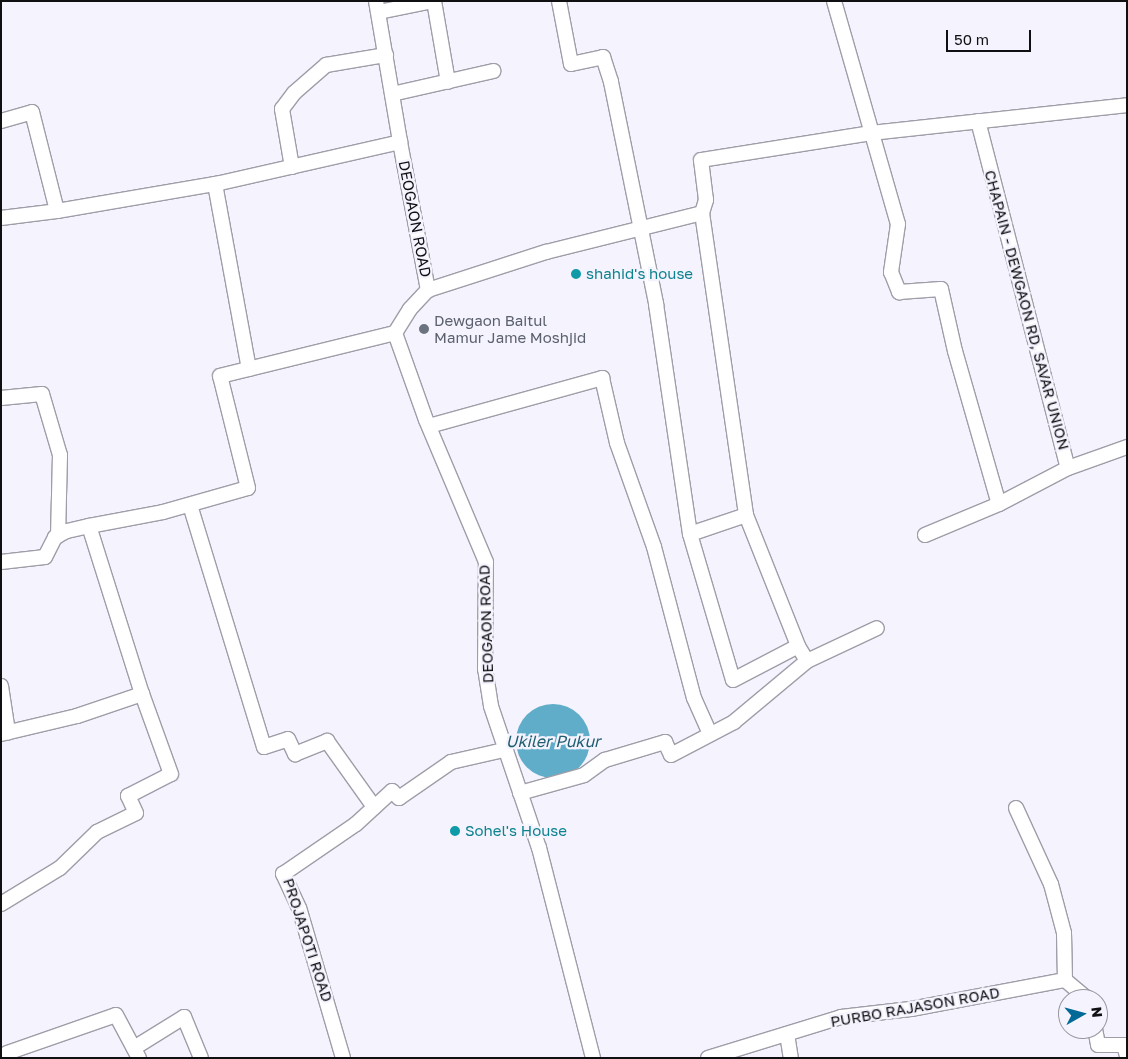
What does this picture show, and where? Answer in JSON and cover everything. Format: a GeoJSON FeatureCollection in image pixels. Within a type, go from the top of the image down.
{"type":"FeatureCollection","features":[{"type":"Feature","properties":{"kind":"street"},"geometry":{"type":"LineString","coordinates":[[400,142],[378,7],[433,1],[448,82]]}},
{"type":"Feature","properties":{"kind":"street"},"geometry":{"type":"LineString","coordinates":[[559,1],[571,64],[603,57],[656,304],[690,534],[733,680],[798,646]]}},
{"type":"Feature","properties":{"kind":"street"},"geometry":{"type":"LineString","coordinates":[[834,1],[898,224],[891,272],[900,292],[941,289],[954,351],[999,504]]}},
{"type":"Feature","properties":{"kind":"street"},"geometry":{"type":"LineString","coordinates":[[292,167],[282,109],[294,94],[326,65],[386,56]]}},
{"type":"Feature","properties":{"kind":"street"},"geometry":{"type":"LineString","coordinates":[[392,94],[493,70]]}},
{"type":"Feature","properties":{"kind":"street"},"geometry":{"type":"LineString","coordinates":[[808,661],[798,646],[746,515],[702,213],[706,200],[701,160],[871,133],[1127,105]]}},
{"type":"Feature","properties":{"kind":"street"},"geometry":{"type":"LineString","coordinates":[[1,121],[32,112],[56,210]]}},
{"type":"Feature","properties":{"kind":"street","name":"CHAPAIN - DEWGAON RD, SAVAR UNION"},"geometry":{"type":"LineString","coordinates":[[978,121],[1068,468],[1127,447]]}},
{"type":"Feature","properties":{"kind":"street","name":"DEOGAON ROAD"},"geometry":{"type":"LineString","coordinates":[[1,218],[215,184],[400,142],[428,290],[410,309],[395,333],[428,426],[486,562],[485,669],[504,750]]}},
{"type":"Feature","properties":{"kind":"street"},"geometry":{"type":"LineString","coordinates":[[215,184],[249,369]]}},
{"type":"Feature","properties":{"kind":"street"},"geometry":{"type":"LineString","coordinates":[[428,290],[546,252],[702,213]]}},
{"type":"Feature","properties":{"kind":"street"},"geometry":{"type":"LineString","coordinates":[[58,536],[89,526],[190,505],[248,488],[220,376],[395,333]]}},
{"type":"Feature","properties":{"kind":"street"},"geometry":{"type":"LineString","coordinates":[[428,426],[602,378],[618,444],[654,547],[694,698],[710,734]]}},
{"type":"Feature","properties":{"kind":"street"},"geometry":{"type":"LineString","coordinates":[[1,398],[42,394],[60,455],[58,536],[45,557],[1,562]]}},
{"type":"Feature","properties":{"kind":"street"},"geometry":{"type":"LineString","coordinates":[[925,535],[999,504],[1068,468]]}},
{"type":"Feature","properties":{"kind":"street"},"geometry":{"type":"LineString","coordinates":[[190,505],[264,747],[288,739],[295,754],[327,741],[374,807]]}},
{"type":"Feature","properties":{"kind":"street"},"geometry":{"type":"LineString","coordinates":[[690,534],[746,515]]}},
{"type":"Feature","properties":{"kind":"street"},"geometry":{"type":"LineString","coordinates":[[1,904],[60,868],[97,832],[136,813],[128,796],[171,774],[142,694],[89,526]]}},
{"type":"Feature","properties":{"kind":"street"},"geometry":{"type":"LineString","coordinates":[[520,793],[584,775],[605,760],[665,742],[671,756],[734,722],[808,661],[877,628]]}},
{"type":"Feature","properties":{"kind":"street"},"geometry":{"type":"LineString","coordinates":[[1,686],[4,733],[77,716],[142,694]]}},
{"type":"Feature","properties":{"kind":"street"},"geometry":{"type":"LineString","coordinates":[[504,750],[539,848],[593,1058]]}},
{"type":"Feature","properties":{"kind":"street","name":"PROJAPOTI ROAD"},"geometry":{"type":"LineString","coordinates":[[343,1058],[299,908],[283,874],[356,824],[392,791],[399,798],[451,762],[504,750]]}},
{"type":"Feature","properties":{"kind":"street"},"geometry":{"type":"LineString","coordinates":[[1016,808],[1051,884],[1064,933],[1065,980],[1076,989]]}},
{"type":"Feature","properties":{"kind":"street","name":"PURBO RAJASON ROAD"},"geometry":{"type":"LineString","coordinates":[[708,1058],[841,1017],[911,1009],[1065,980]]}},
{"type":"Feature","properties":{"kind":"street"},"geometry":{"type":"LineString","coordinates":[[8,1058],[7,1053],[116,1015],[137,1053],[184,1017],[201,1058]]}},
{"type":"Feature","properties":{"kind":"street"},"geometry":{"type":"LineString","coordinates":[[786,1034],[790,1058]]}},
{"type":"Feature","properties":{"kind":"street"},"geometry":{"type":"LineString","coordinates":[[1097,1039],[1098,1045],[1126,1049]]}},
{"type":"Feature","properties":{"kind":"water","name":"Ukiler Pukur"},"geometry":{"type":"Polygon","coordinates":[[[553,704],[574,710],[584,720],[590,741],[584,762],[574,772],[553,778],[532,772],[522,762],[516,741],[522,720],[532,710],[553,704]]]}},
{"type":"Feature","properties":{"kind":"place","name":"shahid's house"},"geometry":{"type":"Point","coordinates":[576,274]}},
{"type":"Feature","properties":{"kind":"place","name":"Dewgaon Baitul Mamur Jame Moshjid"},"geometry":{"type":"Point","coordinates":[424,329]}},
{"type":"Feature","properties":{"kind":"place","name":"Sohel's House"},"geometry":{"type":"Point","coordinates":[455,831]}}]}
